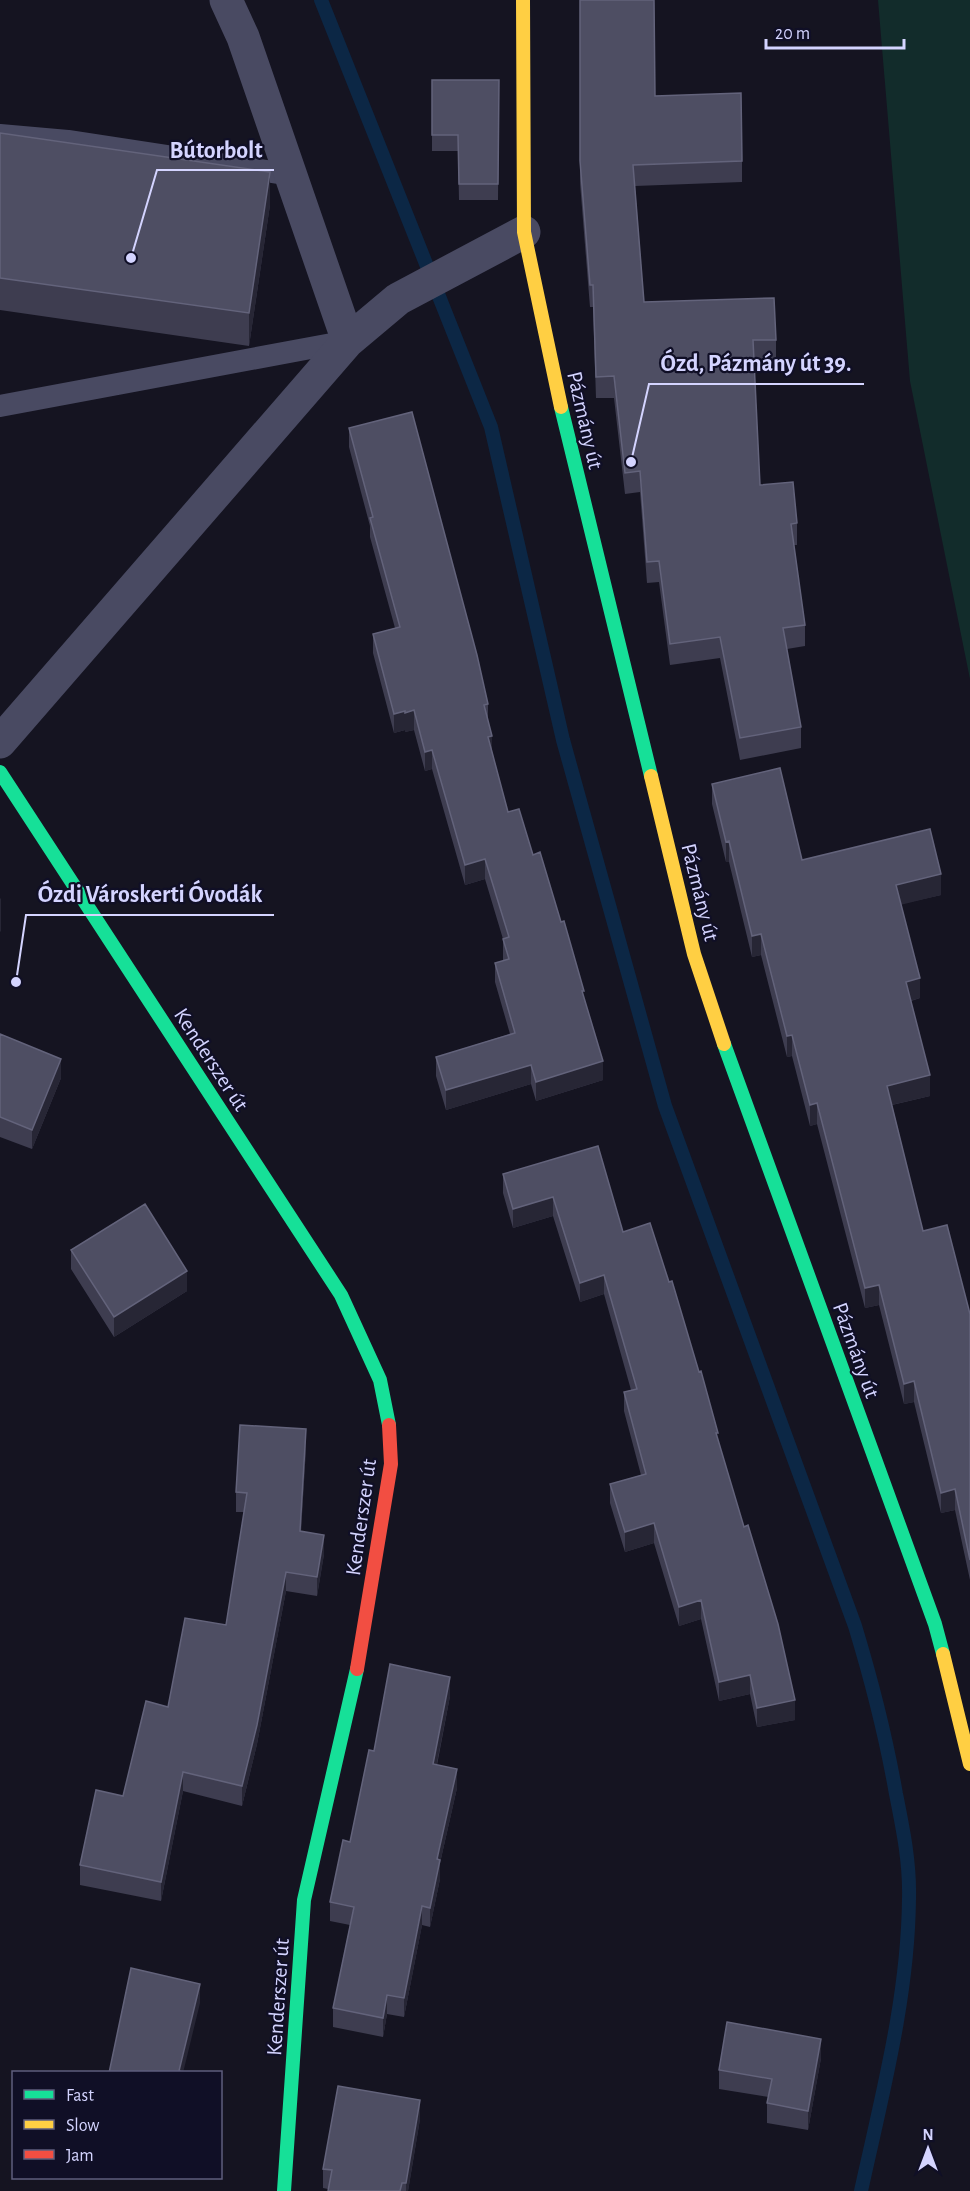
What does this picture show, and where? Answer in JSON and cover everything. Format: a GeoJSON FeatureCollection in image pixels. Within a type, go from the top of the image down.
{"type":"FeatureCollection","features":[{"type":"Feature","properties":{"kind":"main road","name":"Pázmány út"},"geometry":{"type":"LineString","coordinates":[[523,0],[524,231],[554,373],[596,552],[694,954],[734,1074],[935,1624],[970,1764]]}},
{"type":"Feature","properties":{"kind":"main road","name":"Kenderszer út"},"geometry":{"type":"LineString","coordinates":[[0,772],[341,1295],[380,1380],[389,1420],[391,1464],[360,1658],[304,1900],[284,2191]]}},
{"type":"Feature","properties":{"kind":"street"},"geometry":{"type":"LineString","coordinates":[[226,0],[243,37],[348,340]]}},
{"type":"Feature","properties":{"kind":"street"},"geometry":{"type":"LineString","coordinates":[[0,742],[348,340],[398,299],[524,231]]}},
{"type":"Feature","properties":{"kind":"lane"},"geometry":{"type":"LineString","coordinates":[[0,135],[68,141],[292,176]]}},
{"type":"Feature","properties":{"kind":"lane"},"geometry":{"type":"LineString","coordinates":[[0,406],[348,340]]}},
{"type":"Feature","properties":{"kind":"green space"},"geometry":{"type":"Polygon","coordinates":[[[878,0],[970,0],[970,679],[910,381],[878,0]]]}},
{"type":"Feature","properties":{"kind":"building"},"geometry":{"type":"Polygon","coordinates":[[[580,0],[654,0],[655,96],[741,93],[742,161],[633,165],[644,302],[774,298],[776,340],[753,340],[760,485],[793,482],[797,523],[791,524],[805,625],[783,628],[801,727],[740,738],[720,637],[670,644],[659,561],[647,562],[640,471],[625,473],[614,376],[596,377],[593,285],[590,285],[580,161],[580,0]]]}},
{"type":"Feature","properties":{"kind":"building"},"geometry":{"type":"Polygon","coordinates":[[[432,80],[499,80],[498,184],[459,184],[458,135],[432,135],[432,80]]]}},
{"type":"Feature","properties":{"kind":"building"},"geometry":{"type":"Polygon","coordinates":[[[0,133],[270,172],[249,313],[0,278],[0,133]]]}},
{"type":"Feature","properties":{"kind":"building"},"geometry":{"type":"Polygon","coordinates":[[[412,412],[477,655],[488,704],[484,705],[492,736],[488,737],[508,812],[519,809],[533,855],[540,852],[561,922],[564,921],[603,1061],[536,1082],[531,1065],[446,1090],[436,1057],[515,1033],[495,963],[509,959],[503,939],[509,937],[485,859],[465,865],[432,750],[425,752],[414,710],[394,714],[373,634],[400,627],[370,518],[373,517],[349,428],[412,412]]]}},
{"type":"Feature","properties":{"kind":"building"},"geometry":{"type":"Polygon","coordinates":[[[780,768],[802,860],[930,829],[941,874],[896,885],[920,978],[906,982],[930,1075],[887,1086],[923,1231],[947,1225],[970,1314],[970,1560],[955,1489],[941,1493],[914,1381],[904,1384],[879,1285],[865,1288],[817,1103],[810,1105],[792,1035],[787,1036],[761,934],[752,936],[729,841],[726,842],[712,784],[780,768]]]}},
{"type":"Feature","properties":{"kind":"building"},"geometry":{"type":"Polygon","coordinates":[[[0,1034],[61,1059],[32,1130],[0,1117],[0,1034]]]}},
{"type":"Feature","properties":{"kind":"building"},"geometry":{"type":"Polygon","coordinates":[[[598,1146],[623,1232],[650,1223],[669,1282],[672,1281],[699,1372],[701,1371],[718,1433],[716,1433],[744,1527],[748,1525],[778,1624],[795,1700],[757,1708],[750,1675],[719,1682],[701,1600],[679,1607],[654,1523],[625,1532],[610,1484],[646,1474],[624,1392],[637,1389],[604,1275],[580,1283],[553,1197],[513,1209],[503,1174],[598,1146]]]}},
{"type":"Feature","properties":{"kind":"building"},"geometry":{"type":"Polygon","coordinates":[[[145,1204],[187,1271],[114,1317],[71,1250],[145,1204]]]}},
{"type":"Feature","properties":{"kind":"building"},"geometry":{"type":"Polygon","coordinates":[[[240,1425],[306,1429],[300,1531],[324,1535],[317,1577],[286,1572],[257,1725],[242,1786],[183,1772],[161,1882],[80,1865],[96,1790],[123,1796],[146,1701],[168,1707],[185,1618],[226,1625],[247,1493],[236,1492],[240,1425]]]}},
{"type":"Feature","properties":{"kind":"building"},"geometry":{"type":"Polygon","coordinates":[[[390,1664],[450,1677],[433,1764],[457,1769],[437,1859],[440,1860],[430,1908],[422,1906],[404,1998],[387,1995],[383,2018],[333,2008],[354,1907],[330,1902],[343,1840],[350,1842],[369,1750],[374,1751],[390,1664]]]}},
{"type":"Feature","properties":{"kind":"building"},"geometry":{"type":"Polygon","coordinates":[[[131,1968],[200,1984],[179,2071],[109,2071],[131,1968]]]}},
{"type":"Feature","properties":{"kind":"building"},"geometry":{"type":"Polygon","coordinates":[[[727,2022],[821,2039],[808,2111],[767,2103],[772,2079],[719,2070],[727,2022]]]}},
{"type":"Feature","properties":{"kind":"building"},"geometry":{"type":"Polygon","coordinates":[[[338,2086],[420,2100],[406,2183],[402,2183],[400,2191],[328,2191],[332,2170],[323,2169],[338,2086]]]}},
{"type":"Feature","properties":{"kind":"waterway"},"geometry":{"type":"LineString","coordinates":[[321,0],[491,427],[563,740],[665,1106],[855,1626],[878,1710],[903,1833],[908,1872],[908,1936],[899,2010],[861,2191]]}},
{"type":"Feature","properties":{"kind":"traffic: fast"},"geometry":{"type":"LineString","coordinates":[[561,407],[651,776]]}},
{"type":"Feature","properties":{"kind":"traffic: fast"},"geometry":{"type":"LineString","coordinates":[[0,772],[341,1295],[380,1380],[389,1425]]}},
{"type":"Feature","properties":{"kind":"traffic: fast"},"geometry":{"type":"LineString","coordinates":[[724,1044],[935,1624],[943,1654]]}},
{"type":"Feature","properties":{"kind":"traffic: fast"},"geometry":{"type":"LineString","coordinates":[[284,2191],[304,1900],[357,1669]]}},
{"type":"Feature","properties":{"kind":"traffic: slow"},"geometry":{"type":"LineString","coordinates":[[523,0],[524,232],[561,407]]}},
{"type":"Feature","properties":{"kind":"traffic: slow"},"geometry":{"type":"LineString","coordinates":[[651,776],[694,954],[724,1044]]}},
{"type":"Feature","properties":{"kind":"traffic: slow"},"geometry":{"type":"LineString","coordinates":[[943,1654],[970,1764]]}},
{"type":"Feature","properties":{"kind":"traffic: jam"},"geometry":{"type":"LineString","coordinates":[[357,1669],[391,1464],[389,1425]]}},
{"type":"Feature","properties":{"kind":"place","name":"Bútorbolt"},"geometry":{"type":"Point","coordinates":[131,258]}},
{"type":"Feature","properties":{"kind":"place","name":"Ózd, Pázmány út 39."},"geometry":{"type":"Point","coordinates":[631,462]}},
{"type":"Feature","properties":{"kind":"place","name":"Ózdi Városkerti Óvodák"},"geometry":{"type":"Point","coordinates":[16,982]}}]}
